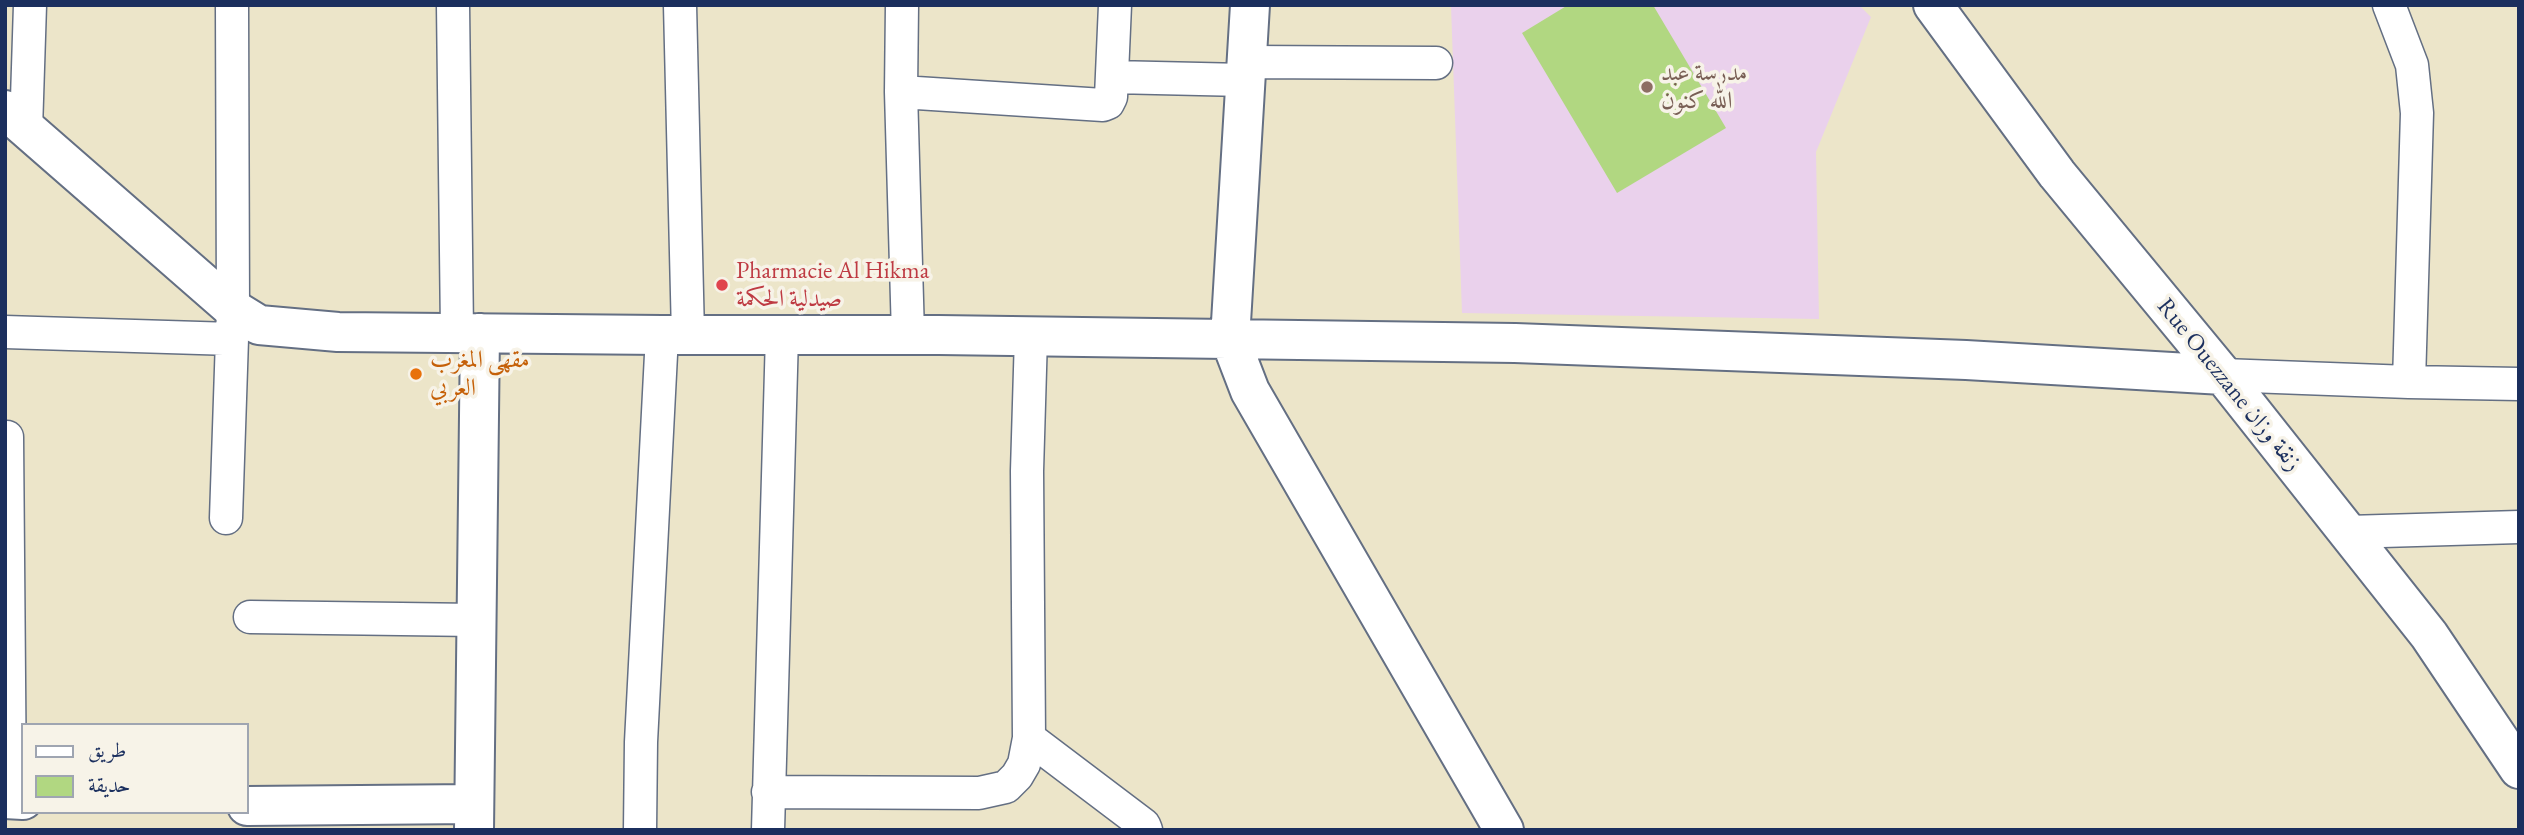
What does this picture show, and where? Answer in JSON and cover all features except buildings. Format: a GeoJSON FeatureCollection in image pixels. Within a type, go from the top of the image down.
{"type":"FeatureCollection","features":[{"type":"Feature","properties":{"kind":"street"},"geometry":{"type":"LineString","coordinates":[[30,5],[16,120],[233,324]]}},
{"type":"Feature","properties":{"kind":"street"},"geometry":{"type":"LineString","coordinates":[[226,518],[233,324],[232,5]]}},
{"type":"Feature","properties":{"kind":"street"},"geometry":{"type":"LineString","coordinates":[[248,806],[474,817],[476,620],[469,332],[453,5]]}},
{"type":"Feature","properties":{"kind":"street"},"geometry":{"type":"LineString","coordinates":[[640,830],[641,742],[675,335],[680,5]]}},
{"type":"Feature","properties":{"kind":"street"},"geometry":{"type":"LineString","coordinates":[[902,5],[901,92],[908,335]]}},
{"type":"Feature","properties":{"kind":"street"},"geometry":{"type":"LineString","coordinates":[[901,92],[1103,105],[1108,103],[1111,97],[1115,5]]}},
{"type":"Feature","properties":{"kind":"street"},"geometry":{"type":"LineString","coordinates":[[1250,5],[1230,339],[1250,391],[1504,830]]}},
{"type":"Feature","properties":{"kind":"street","name":"Rue Ouezzane زنقة وزان"},"geometry":{"type":"LineString","coordinates":[[1933,5],[2057,174],[2223,375],[2429,635],[2519,769]]}},
{"type":"Feature","properties":{"kind":"street"},"geometry":{"type":"LineString","coordinates":[[2389,5],[2412,65],[2416,103],[2409,382]]}},
{"type":"Feature","properties":{"kind":"street"},"geometry":{"type":"LineString","coordinates":[[1112,77],[1436,63]]}},
{"type":"Feature","properties":{"kind":"street"},"geometry":{"type":"LineString","coordinates":[[5,332],[233,324],[338,332],[1031,336],[1515,344],[1966,360],[2223,375],[2519,384]]}},
{"type":"Feature","properties":{"kind":"street"},"geometry":{"type":"LineString","coordinates":[[768,830],[782,335]]}},
{"type":"Feature","properties":{"kind":"street"},"geometry":{"type":"LineString","coordinates":[[768,792],[979,793],[1006,787],[1024,764],[1030,738],[1027,471],[1031,336]]}},
{"type":"Feature","properties":{"kind":"street"},"geometry":{"type":"LineString","coordinates":[[7,437],[13,800]]}},
{"type":"Feature","properties":{"kind":"street"},"geometry":{"type":"LineString","coordinates":[[2348,532],[2519,527]]}},
{"type":"Feature","properties":{"kind":"street"},"geometry":{"type":"LineString","coordinates":[[250,617],[476,620]]}},
{"type":"Feature","properties":{"kind":"street"},"geometry":{"type":"LineString","coordinates":[[1030,738],[1146,830]]}},
{"type":"Feature","properties":{"kind":"shaded area"},"geometry":{"type":"Polygon","coordinates":[[[1446,5],[1859,5],[1871,17],[1816,152],[1819,319],[1462,313],[1451,6],[1446,5]]]}},
{"type":"Feature","properties":{"kind":"green space"},"geometry":{"type":"Polygon","coordinates":[[[1568,5],[1653,5],[1726,128],[1617,193],[1522,33],[1568,5]]]}},
{"type":"Feature","properties":{"kind":"place","name":"مدرسة عبد الله كنون"},"geometry":{"type":"Point","coordinates":[1647,87]}},
{"type":"Feature","properties":{"kind":"place","name":"Pharmacie Al Hikma صيدلية الحكمة"},"geometry":{"type":"Point","coordinates":[722,285]}},
{"type":"Feature","properties":{"kind":"place","name":"مقهى المغرب العربي"},"geometry":{"type":"Point","coordinates":[416,374]}}]}
